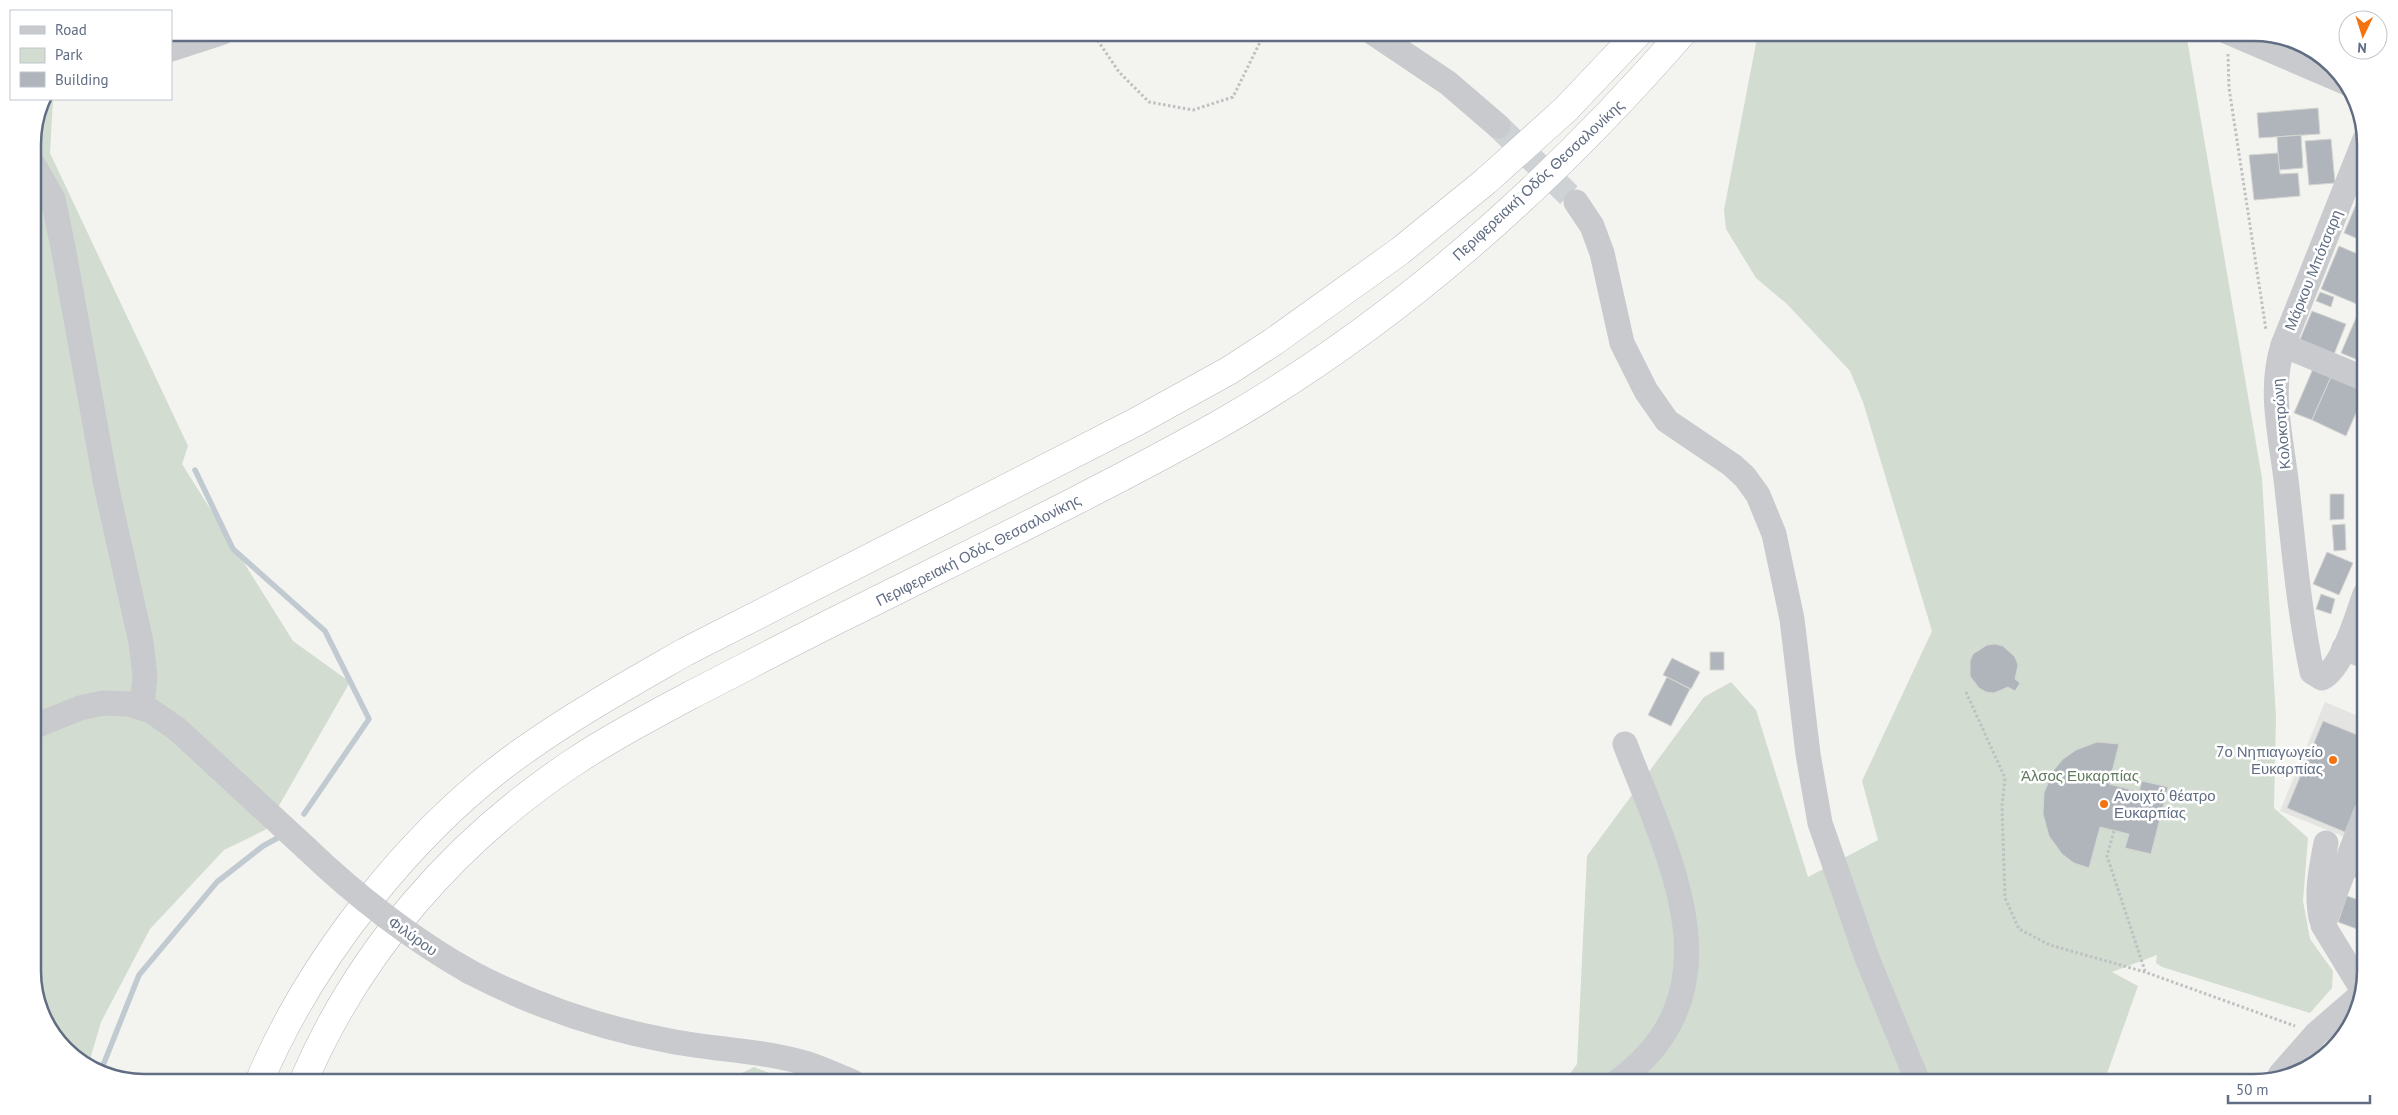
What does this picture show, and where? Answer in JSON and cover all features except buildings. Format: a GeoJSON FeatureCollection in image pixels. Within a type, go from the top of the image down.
{"type":"FeatureCollection","features":[{"type":"Feature","properties":{"kind":"highway"},"geometry":{"type":"LineString","coordinates":[[262,1074],[276,1042],[301,997],[370,899],[436,826],[477,787],[525,749],[629,684],[685,652],[1134,423],[1230,370],[1273,342],[1400,251],[1486,181],[1566,109],[1630,41]]}},
{"type":"Feature","properties":{"kind":"highway","name":"Περιφερειακή Οδός Θεσσαλονίκης"},"geometry":{"type":"LineString","coordinates":[[307,1074],[327,1030],[392,929],[452,862],[532,792],[594,749],[641,722],[811,633],[1060,510],[1220,424],[1306,369],[1387,313],[1499,221],[1616,107],[1675,41]]}},
{"type":"Feature","properties":{"kind":"street"},"geometry":{"type":"LineString","coordinates":[[172,49],[195,41]]}},
{"type":"Feature","properties":{"kind":"street"},"geometry":{"type":"LineString","coordinates":[[1385,41],[1448,83],[1498,126]]}},
{"type":"Feature","properties":{"kind":"street"},"geometry":{"type":"LineString","coordinates":[[2247,41],[2331,76]]}},
{"type":"Feature","properties":{"kind":"street","name":"Μάρκου Μπότσαρη"},"geometry":{"type":"LineString","coordinates":[[2283,345],[2357,159]]}},
{"type":"Feature","properties":{"kind":"street"},"geometry":{"type":"LineString","coordinates":[[41,178],[53,199],[106,485],[141,642],[145,676],[142,707]]}},
{"type":"Feature","properties":{"kind":"street"},"geometry":{"type":"LineString","coordinates":[[1576,202],[1592,226],[1602,253],[1622,343],[1646,391],[1667,421],[1732,465],[1745,477],[1758,495],[1774,534],[1792,619],[1808,754],[1820,823],[1867,958],[1915,1074]]}},
{"type":"Feature","properties":{"kind":"street"},"geometry":{"type":"LineString","coordinates":[[2283,345],[2357,376]]}},
{"type":"Feature","properties":{"kind":"street","name":"Κολοκοτρώνη"},"geometry":{"type":"LineString","coordinates":[[2283,345],[2277,367],[2276,401],[2297,585],[2312,672],[2322,678],[2355,652]]}},
{"type":"Feature","properties":{"kind":"street","name":"Φιλύρου"},"geometry":{"type":"LineString","coordinates":[[41,724],[80,708],[102,703],[129,704],[142,707],[160,716],[177,729],[306,848],[386,917],[432,950],[470,972],[536,1003],[610,1028],[671,1042],[782,1057],[808,1064],[833,1074]]}},
{"type":"Feature","properties":{"kind":"street"},"geometry":{"type":"LineString","coordinates":[[1625,744],[1667,850],[1676,880],[1684,917],[1686,954],[1683,983],[1673,1020],[1652,1050],[1626,1074]]}},
{"type":"Feature","properties":{"kind":"street"},"geometry":{"type":"LineString","coordinates":[[2323,925],[2357,837]]}},
{"type":"Feature","properties":{"kind":"street"},"geometry":{"type":"LineString","coordinates":[[2326,843],[2319,877],[2318,901],[2323,925],[2357,980]]}},
{"type":"Feature","properties":{"kind":"street"},"geometry":{"type":"LineString","coordinates":[[2286,1068],[2316,1034],[2351,1004]]}},
{"type":"Feature","properties":{"kind":"path"},"geometry":{"type":"LineString","coordinates":[[1098,41],[1119,72],[1149,102],[1193,110],[1233,97],[1261,41]]}},
{"type":"Feature","properties":{"kind":"path"},"geometry":{"type":"LineString","coordinates":[[2229,41],[2227,69],[2265,329],[2275,341],[2283,345]]}},
{"type":"Feature","properties":{"kind":"path"},"geometry":{"type":"LineString","coordinates":[[1966,692],[2005,778],[2002,806],[2005,898],[2020,929],[2050,945],[2145,972],[2316,1034]]}},
{"type":"Feature","properties":{"kind":"path"},"geometry":{"type":"LineString","coordinates":[[2114,830],[2107,856],[2145,972]]}},
{"type":"Feature","properties":{"kind":"shaded area","name":"7ο Νηπιαγωγείο Ευκαρπίας"},"geometry":{"type":"Polygon","coordinates":[[[2325,702],[2357,716],[2357,821],[2350,839],[2280,811],[2325,702]]]}},
{"type":"Feature","properties":{"kind":"green space","name":"Άλσος Ευκαρπίας"},"geometry":{"type":"Polygon","coordinates":[[[1756,41],[2187,41],[2262,478],[2276,717],[2274,808],[2308,838],[2303,901],[2310,939],[2333,971],[2332,988],[2310,1013],[2162,967],[2156,963],[2157,955],[2112,972],[2138,986],[2107,1074],[1570,1074],[1577,1064],[1587,856],[1704,697],[1731,682],[1756,710],[1808,877],[1878,840],[1862,781],[1932,631],[1863,402],[1850,371],[1787,304],[1756,278],[1726,229],[1724,210],[1756,41]]]}},
{"type":"Feature","properties":{"kind":"green space"},"geometry":{"type":"Polygon","coordinates":[[[52,100],[50,153],[188,446],[182,464],[293,641],[350,682],[265,830],[224,850],[150,929],[101,1022],[90,1058],[76,1048],[59,1028],[47,1004],[41,977],[41,138],[52,100]]]}},
{"type":"Feature","properties":{"kind":"green space"},"geometry":{"type":"Polygon","coordinates":[[[754,1067],[771,1074],[740,1074],[754,1067]]]}},
{"type":"Feature","properties":{"kind":"waterway"},"geometry":{"type":"LineString","coordinates":[[195,470],[233,549],[325,631],[369,719],[304,814]]}},
{"type":"Feature","properties":{"kind":"waterway"},"geometry":{"type":"LineString","coordinates":[[103,1065],[139,975],[217,882],[263,846],[283,835]]}},
{"type":"Feature","properties":{"kind":"tunnel"},"geometry":{"type":"LineString","coordinates":[[1498,126],[1576,202]]}},
{"type":"Feature","properties":{"kind":"place","name":"7ο Νηπιαγωγείο Ευκαρπίας"},"geometry":{"type":"Point","coordinates":[2333,760]}},
{"type":"Feature","properties":{"kind":"place","name":"Ανοιχτό θέατρο Ευκαρπίας"},"geometry":{"type":"Point","coordinates":[2104,804]}}]}
